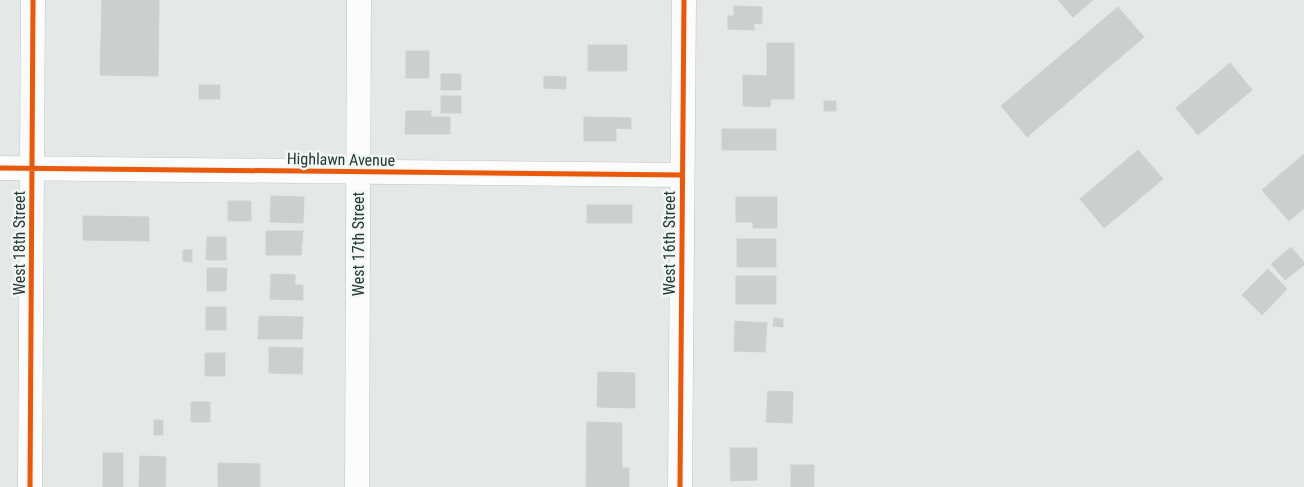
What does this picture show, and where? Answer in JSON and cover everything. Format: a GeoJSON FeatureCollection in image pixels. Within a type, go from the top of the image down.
{"type":"FeatureCollection","features":[{"type":"Feature","properties":{"kind":"street","name":"West 18th Street"},"geometry":{"type":"LineString","coordinates":[[30,487],[33,0]]}},
{"type":"Feature","properties":{"kind":"street","name":"West 17th Street"},"geometry":{"type":"LineString","coordinates":[[356,487],[359,0]]}},
{"type":"Feature","properties":{"kind":"street","name":"West 16th Street"},"geometry":{"type":"LineString","coordinates":[[680,487],[684,0]]}},
{"type":"Feature","properties":{"kind":"street","name":"Highlawn Avenue"},"geometry":{"type":"LineString","coordinates":[[0,168],[682,175]]}},
{"type":"Feature","properties":{"kind":"building"},"geometry":{"type":"Polygon","coordinates":[[[102,0],[159,0],[158,76],[100,75],[102,0]]]}},
{"type":"Feature","properties":{"kind":"building"},"geometry":{"type":"Polygon","coordinates":[[[1058,0],[1093,0],[1073,17],[1058,0]]]}},
{"type":"Feature","properties":{"kind":"building"},"geometry":{"type":"Polygon","coordinates":[[[734,6],[762,7],[762,24],[754,23],[754,30],[728,29],[728,16],[734,16],[734,6]]]}},
{"type":"Feature","properties":{"kind":"building"},"geometry":{"type":"Polygon","coordinates":[[[1118,7],[1144,37],[1027,137],[1001,106],[1118,7]]]}},
{"type":"Feature","properties":{"kind":"building"},"geometry":{"type":"Polygon","coordinates":[[[767,43],[794,43],[794,99],[771,99],[770,107],[743,106],[743,75],[767,76],[767,43]]]}},
{"type":"Feature","properties":{"kind":"building"},"geometry":{"type":"Polygon","coordinates":[[[588,45],[627,45],[627,71],[588,71],[588,45]]]}},
{"type":"Feature","properties":{"kind":"building"},"geometry":{"type":"Polygon","coordinates":[[[406,51],[429,51],[429,78],[406,78],[406,51]]]}},
{"type":"Feature","properties":{"kind":"building"},"geometry":{"type":"Polygon","coordinates":[[[1230,63],[1252,90],[1198,135],[1176,108],[1230,63]]]}},
{"type":"Feature","properties":{"kind":"building"},"geometry":{"type":"Polygon","coordinates":[[[441,74],[461,74],[461,90],[441,90],[441,74]]]}},
{"type":"Feature","properties":{"kind":"building"},"geometry":{"type":"Polygon","coordinates":[[[544,76],[566,77],[566,89],[544,88],[544,76]]]}},
{"type":"Feature","properties":{"kind":"building"},"geometry":{"type":"Polygon","coordinates":[[[199,85],[220,85],[220,99],[199,99],[199,85]]]}},
{"type":"Feature","properties":{"kind":"building"},"geometry":{"type":"Polygon","coordinates":[[[441,96],[461,96],[461,113],[441,113],[441,96]]]}},
{"type":"Feature","properties":{"kind":"building"},"geometry":{"type":"Polygon","coordinates":[[[824,101],[836,101],[836,111],[824,111],[824,101]]]}},
{"type":"Feature","properties":{"kind":"building"},"geometry":{"type":"Polygon","coordinates":[[[406,111],[431,111],[431,117],[450,117],[450,134],[405,134],[406,111]]]}},
{"type":"Feature","properties":{"kind":"building"},"geometry":{"type":"Polygon","coordinates":[[[584,117],[631,118],[631,129],[616,128],[616,141],[584,141],[584,117]]]}},
{"type":"Feature","properties":{"kind":"building"},"geometry":{"type":"Polygon","coordinates":[[[722,129],[776,129],[776,150],[722,150],[722,129]]]}},
{"type":"Feature","properties":{"kind":"building"},"geometry":{"type":"Polygon","coordinates":[[[1138,150],[1163,179],[1104,228],[1080,199],[1138,150]]]}},
{"type":"Feature","properties":{"kind":"building"},"geometry":{"type":"Polygon","coordinates":[[[1304,154],[1304,208],[1289,221],[1262,190],[1304,154]]]}},
{"type":"Feature","properties":{"kind":"building"},"geometry":{"type":"Polygon","coordinates":[[[271,196],[304,197],[303,223],[270,222],[271,196]]]}},
{"type":"Feature","properties":{"kind":"building"},"geometry":{"type":"Polygon","coordinates":[[[736,197],[777,197],[777,228],[753,228],[753,222],[736,222],[736,197]]]}},
{"type":"Feature","properties":{"kind":"building"},"geometry":{"type":"Polygon","coordinates":[[[228,201],[251,201],[251,221],[228,221],[228,201]]]}},
{"type":"Feature","properties":{"kind":"building"},"geometry":{"type":"Polygon","coordinates":[[[587,205],[632,205],[632,223],[587,223],[587,205]]]}},
{"type":"Feature","properties":{"kind":"building"},"geometry":{"type":"Polygon","coordinates":[[[83,216],[149,217],[149,241],[83,240],[83,216]]]}},
{"type":"Feature","properties":{"kind":"building"},"geometry":{"type":"Polygon","coordinates":[[[266,231],[303,231],[301,255],[266,255],[266,231]]]}},
{"type":"Feature","properties":{"kind":"building"},"geometry":{"type":"Polygon","coordinates":[[[207,237],[226,237],[226,260],[206,260],[207,237]]]}},
{"type":"Feature","properties":{"kind":"building"},"geometry":{"type":"Polygon","coordinates":[[[737,239],[776,239],[776,267],[737,267],[737,239]]]}},
{"type":"Feature","properties":{"kind":"building"},"geometry":{"type":"Polygon","coordinates":[[[1291,247],[1304,262],[1304,265],[1285,280],[1271,264],[1291,247]]]}},
{"type":"Feature","properties":{"kind":"building"},"geometry":{"type":"Polygon","coordinates":[[[183,250],[192,250],[192,262],[183,261],[183,250]]]}},
{"type":"Feature","properties":{"kind":"building"},"geometry":{"type":"Polygon","coordinates":[[[207,268],[227,268],[226,291],[207,291],[207,268]]]}},
{"type":"Feature","properties":{"kind":"building"},"geometry":{"type":"Polygon","coordinates":[[[1268,269],[1287,289],[1262,315],[1242,295],[1268,269]]]}},
{"type":"Feature","properties":{"kind":"building"},"geometry":{"type":"Polygon","coordinates":[[[271,274],[295,275],[295,285],[303,285],[303,300],[270,299],[271,274]]]}},
{"type":"Feature","properties":{"kind":"building"},"geometry":{"type":"Polygon","coordinates":[[[736,276],[776,276],[776,304],[736,304],[736,276]]]}},
{"type":"Feature","properties":{"kind":"building"},"geometry":{"type":"Polygon","coordinates":[[[206,307],[226,307],[226,330],[206,330],[206,307]]]}},
{"type":"Feature","properties":{"kind":"building"},"geometry":{"type":"Polygon","coordinates":[[[259,316],[303,317],[302,339],[258,339],[259,316]]]}},
{"type":"Feature","properties":{"kind":"building"},"geometry":{"type":"Polygon","coordinates":[[[774,318],[783,319],[783,327],[773,326],[774,318]]]}},
{"type":"Feature","properties":{"kind":"building"},"geometry":{"type":"Polygon","coordinates":[[[735,321],[767,323],[765,352],[734,351],[735,321]]]}},
{"type":"Feature","properties":{"kind":"building"},"geometry":{"type":"Polygon","coordinates":[[[269,347],[303,348],[302,374],[269,373],[269,347]]]}},
{"type":"Feature","properties":{"kind":"building"},"geometry":{"type":"Polygon","coordinates":[[[205,353],[225,353],[225,376],[205,376],[205,353]]]}},
{"type":"Feature","properties":{"kind":"building"},"geometry":{"type":"Polygon","coordinates":[[[598,372],[635,373],[635,408],[597,407],[598,372]]]}},
{"type":"Feature","properties":{"kind":"building"},"geometry":{"type":"Polygon","coordinates":[[[768,391],[793,392],[792,423],[766,422],[768,391]]]}},
{"type":"Feature","properties":{"kind":"building"},"geometry":{"type":"Polygon","coordinates":[[[191,402],[210,402],[210,422],[191,422],[191,402]]]}},
{"type":"Feature","properties":{"kind":"building"},"geometry":{"type":"Polygon","coordinates":[[[154,420],[163,420],[163,435],[154,435],[154,420]]]}},
{"type":"Feature","properties":{"kind":"building"},"geometry":{"type":"Polygon","coordinates":[[[587,422],[622,423],[622,468],[629,468],[629,487],[586,487],[587,422]]]}},
{"type":"Feature","properties":{"kind":"building"},"geometry":{"type":"Polygon","coordinates":[[[730,448],[757,448],[757,480],[731,481],[730,448]]]}},
{"type":"Feature","properties":{"kind":"building"},"geometry":{"type":"Polygon","coordinates":[[[103,453],[123,453],[123,487],[103,487],[103,453]]]}},
{"type":"Feature","properties":{"kind":"building"},"geometry":{"type":"Polygon","coordinates":[[[140,456],[166,457],[165,487],[139,487],[140,456]]]}},
{"type":"Feature","properties":{"kind":"building"},"geometry":{"type":"Polygon","coordinates":[[[218,463],[260,464],[260,487],[218,487],[218,463]]]}},
{"type":"Feature","properties":{"kind":"building"},"geometry":{"type":"Polygon","coordinates":[[[791,465],[814,465],[814,487],[791,487],[791,465]]]}},
{"type":"Feature","properties":{"kind":"cycle path"},"geometry":{"type":"LineString","coordinates":[[30,487],[33,0]]}},
{"type":"Feature","properties":{"kind":"cycle path"},"geometry":{"type":"LineString","coordinates":[[680,487],[684,0]]}},
{"type":"Feature","properties":{"kind":"cycle path"},"geometry":{"type":"LineString","coordinates":[[0,168],[682,175]]}}]}
